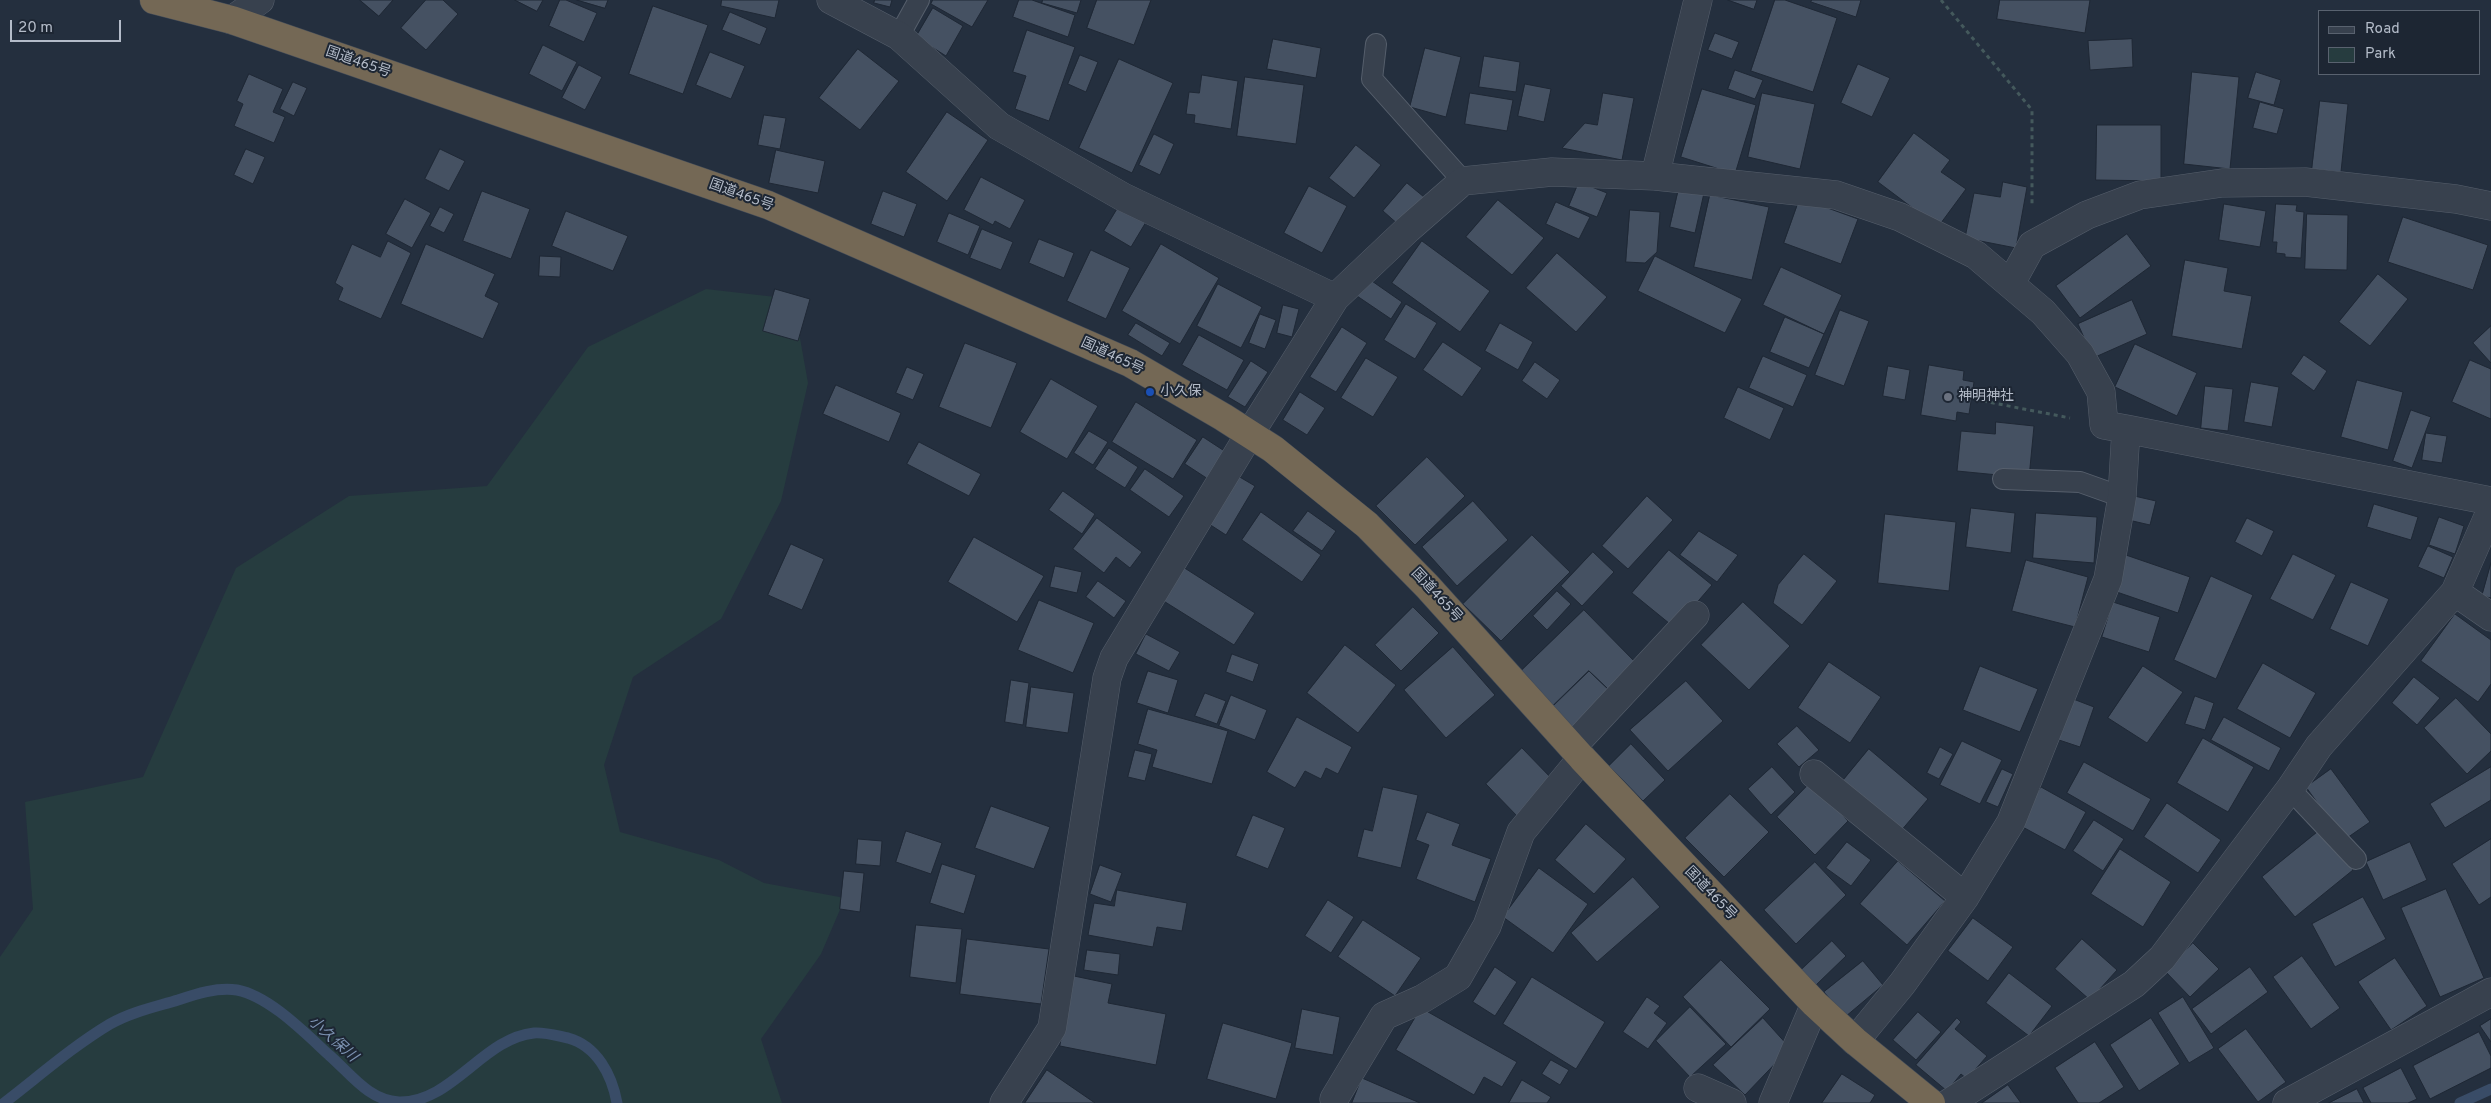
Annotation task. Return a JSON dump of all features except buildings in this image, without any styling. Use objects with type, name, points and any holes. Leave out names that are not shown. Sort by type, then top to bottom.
[{"type":"highway","name":"国道465号","points":[[154,0],[232,20],[768,205],[1130,363],[1223,417],[1273,450],[1367,524],[1427,586],[1577,752],[1815,1004],[1855,1041],[1931,1103]]},
{"type":"street","points":[[232,20],[260,0]]},
{"type":"street","points":[[831,0],[899,36],[999,126],[1123,197],[1335,298]]},
{"type":"street","points":[[1656,176],[1698,0]]},
{"type":"street","points":[[1004,1103],[1052,1028],[1107,678],[1114,658],[1248,435],[1335,298],[1408,228],[1463,181],[1552,172],[1656,176],[1836,195],[1909,221],[1976,255],[2011,283],[2043,312],[2080,354],[2101,392],[2104,425],[2491,500]]},
{"type":"street","points":[[2011,283],[2032,245],[2087,216],[2140,195],[2222,183],[2305,182],[2456,199],[2491,206]]},
{"type":"street","points":[[1855,1041],[1902,984],[1965,897],[2011,822],[2104,588],[2122,496],[2126,429]]},
{"type":"street","points":[[1949,1103],[2134,984],[2162,958],[2290,789],[2318,746],[2455,592],[2491,510]]},
{"type":"street","points":[[2455,592],[2491,617]]},
{"type":"street","points":[[1334,1099],[1384,1016],[1422,999],[1458,976],[1487,926],[1521,832],[1577,752],[1695,615]]},
{"type":"street","points":[[1814,774],[1965,897]]},
{"type":"street","points":[[2287,1103],[2491,992]]},
{"type":"street","points":[[1773,1103],[1815,1004]]},
{"type":"street","points":[[1698,1088],[1732,1103]]},
{"type":"lane","points":[[899,36],[919,0]]},
{"type":"lane","points":[[1376,44],[1372,79],[1463,181]]},
{"type":"lane","points":[[2003,479],[2080,482],[2122,496]]},
{"type":"lane","points":[[2290,789],[2356,859]]},
{"type":"path","points":[[1941,0],[2032,110],[2032,245]]},
{"type":"path","points":[[1983,401],[2064,417]]},
{"type":"green space","points":[[706,289],[793,299],[808,383],[781,501],[721,619],[633,677],[604,765],[620,832],[719,860],[764,883],[845,898],[821,954],[761,1039],[782,1103],[0,1103],[0,957],[33,909],[25,802],[143,777],[236,568],[349,496],[487,486],[588,347]]},
{"type":"waterway","name":"小久保川","points":[[4,1103],[56,1062],[110,1024],[143,1010],[199,993],[229,989],[249,994],[274,1007],[298,1026],[361,1085],[388,1100],[399,1102],[418,1100],[452,1082],[499,1046],[516,1037],[538,1033],[568,1038],[578,1042],[595,1055],[607,1072],[617,1103]]},
{"type":"waterway","name":"小久保川","points":[[2460,1103],[2491,1089]]},
{"type":"place","name":"小久保","points":[[1150,392]]},
{"type":"place","name":"神明神社","points":[[1948,397]]}]
